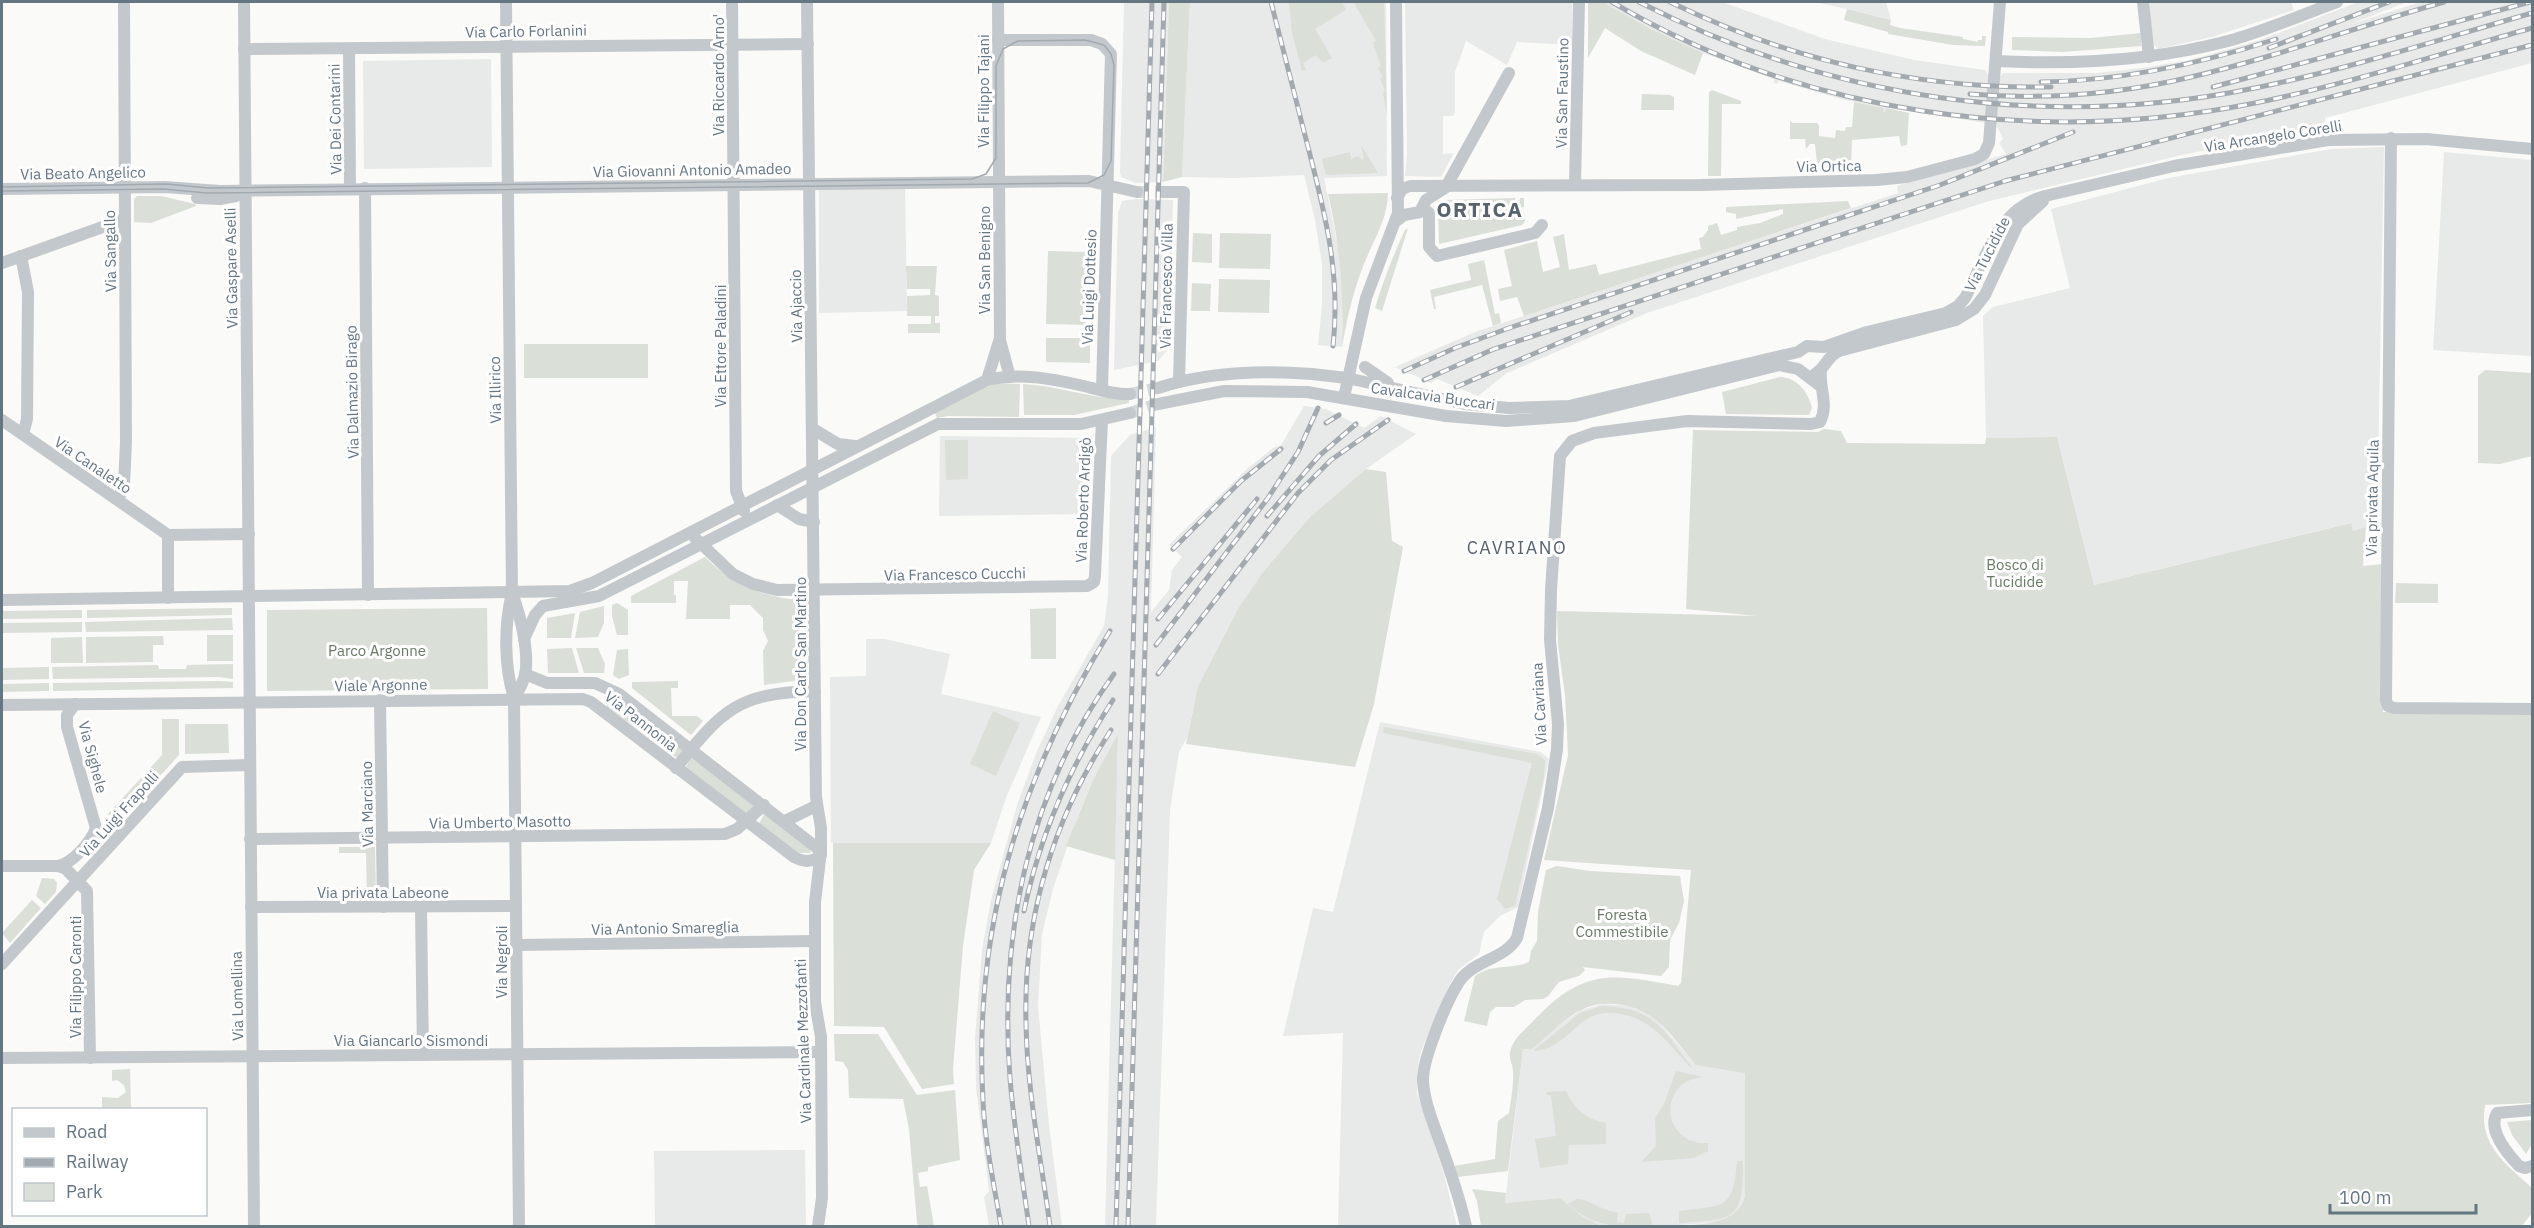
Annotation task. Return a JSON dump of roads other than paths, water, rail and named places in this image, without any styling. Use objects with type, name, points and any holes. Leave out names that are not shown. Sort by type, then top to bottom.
[{"type":"street","name":"Via Sangallo","points":[[118,500],[124,485],[126,442],[124,2]]},
{"type":"street","name":"Via Gaspare Aselli","points":[[244,2],[249,597]]},
{"type":"street","name":"Via Illirico","points":[[506,2],[512,593]]},
{"type":"street","name":"Via Riccardo Arno'","points":[[732,2],[734,185]]},
{"type":"street","name":"Via Ajaccio","points":[[807,2],[813,486]]},
{"type":"street","name":"Via Filippo Tajani","points":[[998,2],[999,181]]},
{"type":"street","points":[[1396,2],[1402,211],[1408,214]]},
{"type":"street","name":"Via San Faustino","points":[[1575,185],[1579,2]]},
{"type":"street","name":"Via Ortica","points":[[1575,185],[1873,180],[1907,177],[1975,159],[1984,154],[1989,143],[2000,2]]},
{"type":"street","points":[[2143,2],[2149,57]]},
{"type":"street","points":[[1996,61],[2074,63],[2149,57],[2230,40],[2337,2]]},
{"type":"street","name":"Via Luigi Dottesio","points":[[998,40],[1088,40],[1099,42],[1108,50],[1111,59],[1102,390]]},
{"type":"street","name":"Via Carlo Forlanini","points":[[244,49],[808,44]]},
{"type":"street","name":"Via Dei Contarini","points":[[349,49],[350,189]]},
{"type":"street","points":[[1395,222],[1408,214],[1417,213],[1424,204],[1446,187],[1509,72]]},
{"type":"street","name":"Via Arcangelo Corelli","points":[[2056,194],[2167,168],[2320,141],[2459,141],[2532,149]]},
{"type":"street","name":"Via privata Aquila","points":[[2391,142],[2386,700],[2388,706],[2394,708],[2532,709]]},
{"type":"street","name":"Via San Benigno","points":[[999,181],[1000,338],[1010,376]]},
{"type":"street","name":"Via Giovanni Antonio Amadeo","points":[[246,190],[1089,181],[1137,192]]},
{"type":"street","name":"Via Ettore Paladini","points":[[734,185],[736,491],[749,519]]},
{"type":"street","points":[[1402,192],[1446,187],[1575,185]]},
{"type":"street","name":"Via Beato Angelico","points":[[2,189],[165,187],[208,191],[246,190]]},
{"type":"street","name":"Via Dalmazio Birago","points":[[365,188],[369,595]]},
{"type":"street","name":"Via Francesco Villa","points":[[1164,192],[1184,192],[1179,382]]},
{"type":"street","points":[[1402,192],[1423,192],[1424,204],[1429,216],[1430,247],[1437,256],[1535,233],[1542,225]]},
{"type":"street","points":[[1344,397],[1371,278],[1395,222],[1402,192]]},
{"type":"street","name":"Via Tucidide","points":[[1692,381],[1772,366],[1803,371],[1823,366],[1833,354],[1848,348],[1956,320],[1981,302],[2006,249],[2025,216],[2056,194]]},
{"type":"street","name":"Via Tucidide","points":[[1692,381],[1798,352],[1805,346],[1817,347],[1953,310],[1965,298],[2002,224],[2016,210],[2037,198],[2056,194]]},
{"type":"street","points":[[2,263],[125,219]]},
{"type":"street","points":[[1998,267],[1988,260],[1987,251],[1995,246],[2006,249]]},
{"type":"street","points":[[21,256],[28,292],[27,419],[23,434]]},
{"type":"street","name":"Via San Benigno","points":[[987,380],[1000,338]]},
{"type":"street","points":[[1817,347],[1823,353],[1823,366]]},
{"type":"street","name":"Cavalcavia Buccari","points":[[1354,348],[1368,369],[1399,390]]},
{"type":"street","points":[[1798,352],[1796,360],[1803,371],[1819,385]]},
{"type":"street","name":"Via Cavriana","points":[[1466,1227],[1427,1104],[1423,1071],[1452,994],[1461,978],[1470,970],[1508,950],[1517,938],[1548,808],[1558,724],[1550,640],[1551,590],[1561,455],[1568,444],[1578,438],[1609,431],[1686,422],[1811,424],[1820,422],[1825,408],[1819,385],[1823,366]]},
{"type":"street","name":"Cavalcavia Buccari","points":[[1158,388],[1179,382],[1252,373],[1312,374],[1347,378],[1465,404],[1509,408],[1569,406],[1692,381]]},
{"type":"street","points":[[2,600],[512,593],[578,589],[987,380],[1010,376],[1045,378],[1130,394]]},
{"type":"street","name":"Cavalcavia Buccari","points":[[1158,404],[1224,391],[1307,392],[1446,416],[1506,421],[1574,416],[1692,381]]},
{"type":"street","points":[[524,639],[535,615],[543,606],[599,596],[938,424],[1081,424],[1130,412]]},
{"type":"street","name":"Via Canaletto","points":[[2,420],[168,535]]},
{"type":"street","name":"Via Roberto Ardigò","points":[[1094,582],[1102,420]]},
{"type":"street","points":[[813,429],[838,444],[855,446]]},
{"type":"street","name":"Via Don Carlo San Martino","points":[[813,486],[816,806],[821,828],[821,853]]},
{"type":"street","points":[[777,505],[799,519],[814,522]]},
{"type":"street","name":"Via Francesco Cucchi","points":[[687,533],[701,543],[726,569],[747,582],[774,590],[1087,586],[1094,582]]},
{"type":"street","points":[[168,598],[168,535],[249,534]]},
{"type":"street","points":[[512,593],[519,611],[524,639],[525,674],[514,698]]},
{"type":"street","points":[[512,593],[507,611],[507,673],[514,698]]},
{"type":"street","points":[[249,597],[249,702]]},
{"type":"street","name":"Via Pannonia","points":[[514,698],[575,698],[591,702],[802,861],[816,860],[821,853],[785,821],[620,693],[587,682],[547,683],[525,674]]},
{"type":"street","points":[[591,702],[604,686]]},
{"type":"street","points":[[691,749],[717,720],[746,701],[774,693],[815,691]]},
{"type":"street","name":"Viale Argonne","points":[[2,705],[514,698]]},
{"type":"street","name":"Via Negroli","points":[[514,698],[519,1227]]},
{"type":"street","name":"Via Marciano","points":[[380,700],[383,907]]},
{"type":"street","name":"Via Lomellina","points":[[249,702],[254,1227]]},
{"type":"street","name":"Via Sighele","points":[[75,704],[67,715],[67,727],[95,822]]},
{"type":"street","name":"Via Pannonia","points":[[676,768],[691,749]]},
{"type":"street","name":"Via Luigi Frapolli","points":[[2,964],[182,767],[250,765]]},
{"type":"street","name":"Via Umberto Masotto","points":[[250,839],[725,834],[737,829],[764,805]]},
{"type":"street","points":[[785,821],[816,806]]},
{"type":"street","points":[[95,822],[101,829],[111,833],[125,829]]},
{"type":"street","name":"Via Luigi Frapolli","points":[[58,866],[69,862],[91,837],[95,831],[95,822]]},
{"type":"street","name":"Via Cardinale Mezzofanti","points":[[818,1227],[822,1198],[821,1052],[820,1026],[815,1002],[815,898],[821,853]]},
{"type":"street","points":[[2,866],[58,866],[79,880]]},
{"type":"street","name":"Via Luigi Frapolli","points":[[79,880],[89,896]]},
{"type":"street","name":"Via Filippo Caronti","points":[[89,896],[90,1058]]},
{"type":"street","points":[[421,906],[423,1055]]},
{"type":"street","name":"Via privata Labeone","points":[[251,908],[516,906]]},
{"type":"street","name":"Via Antonio Smareglia","points":[[516,945],[815,941]]},
{"type":"street","name":"Via Giancarlo Sismondi","points":[[2,1058],[821,1052]]},
{"type":"street","points":[[2532,1110],[2502,1111],[2497,1113],[2493,1125],[2519,1166],[2524,1168],[2532,1166]]},
{"type":"tunnel","points":[[1137,192],[1163,192]]},
{"type":"tunnel","points":[[1130,394],[1158,388]]},
{"type":"tunnel","points":[[1130,413],[1158,404]]},
{"type":"tram line","points":[[2,187],[167,184],[208,188],[972,179],[986,174],[996,158],[996,66],[1003,49],[1018,41],[1085,40],[1104,45],[1111,54],[1114,65],[1111,161],[1104,175],[1088,183],[206,193],[164,189],[2,191]]},
{"type":"railway","points":[[1116,1226],[1152,2]]},
{"type":"railway","points":[[1128,1226],[1164,2]]},
{"type":"railway","points":[[1271,2],[1320,194],[1330,244],[1335,294],[1333,346]]},
{"type":"railway","points":[[1612,2],[1685,40],[1761,71],[1840,95],[1922,111],[2004,120],[2087,122],[2169,116],[2250,104],[2357,78],[2532,28]]},
{"type":"railway","points":[[1639,2],[1711,35],[1786,62],[1862,83],[1940,98],[2018,105],[2097,106],[2176,101],[2255,88],[2360,63],[2532,13]]},
{"type":"railway","points":[[1670,2],[1716,23],[1762,40],[1855,67],[1903,77],[1951,83],[2051,87]]},
{"type":"railway","points":[[2269,48],[2389,2]]},
{"type":"railway","points":[[1970,94],[2053,96],[2137,88],[2164,83],[2255,60],[2444,2]]},
{"type":"railway","points":[[2213,87],[2530,2]]},
{"type":"railway","points":[[2041,82],[2131,75],[2160,70],[2276,39]]},
{"type":"railway","points":[[1424,380],[1494,349],[2005,181],[2532,45]]},
{"type":"railway","points":[[1404,371],[1455,348],[1509,328],[1940,185],[2073,132]]},
{"type":"railway","points":[[1456,387],[1631,312]]},
{"type":"railway","points":[[1156,645],[1268,498],[1298,452],[1318,408]]},
{"type":"railway","points":[[1326,423],[1339,415]]},
{"type":"railway","points":[[1158,674],[1298,493],[1331,460],[1388,420]]},
{"type":"railway","points":[[1267,516],[1319,456],[1356,424]]},
{"type":"railway","points":[[1173,549],[1241,481],[1281,449]]},
{"type":"railway","points":[[1158,619],[1257,499]]},
{"type":"railway","points":[[1001,1226],[983,1101],[982,1037],[986,974],[995,914],[1009,856],[1028,798],[1051,742],[1078,686],[1110,631]]},
{"type":"railway","points":[[1029,1226],[1010,1078],[1008,1024],[1015,918],[1040,816],[1060,767],[1084,719],[1114,674]]},
{"type":"railway","points":[[1024,911],[1039,855],[1058,801],[1083,750],[1113,700]]},
{"type":"railway","points":[[1050,1226],[1027,1048],[1026,984],[1030,945],[1046,870],[1058,833],[1073,798],[1111,730]]},
{"type":"district","name":"ORTICA","points":[[1480,209]]},
{"type":"district","name":"CAVRIANO","points":[[1517,547]]},
{"type":"park label","name":"Bosco di Tucidide","points":[[2015,572]]},
{"type":"park label","name":"Parco Argonne","points":[[377,650]]},
{"type":"park label","name":"Foresta Commestibile","points":[[1622,922]]}]
